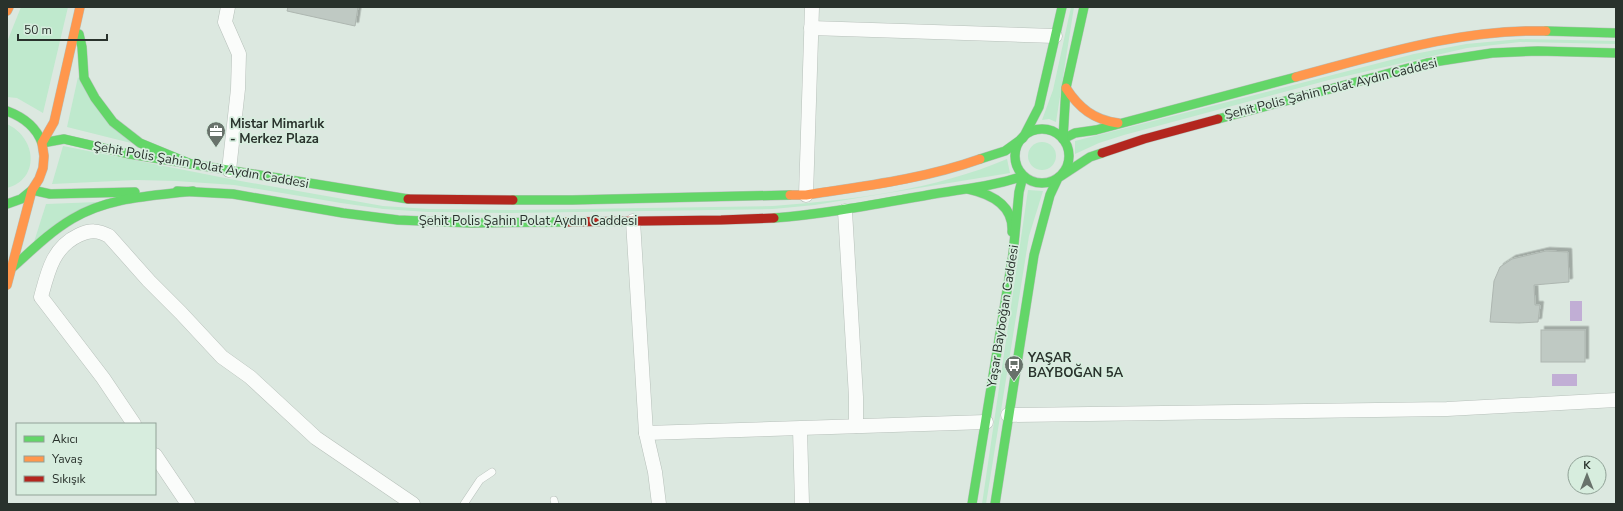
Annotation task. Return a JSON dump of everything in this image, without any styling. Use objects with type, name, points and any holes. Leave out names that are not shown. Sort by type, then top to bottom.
[{"type":"main road","points":[[42,143],[54,122],[80,7]]},
{"type":"main road","points":[[1062,7],[1039,107],[1015,153],[1015,161],[1023,176],[1031,181],[1040,183],[1050,182],[1058,178],[1068,163],[1069,154],[1063,139],[1066,88],[1084,7]]},
{"type":"main road","points":[[76,23],[82,47],[84,78],[95,98],[113,122],[140,143],[191,164]]},
{"type":"main road","name":"Şehit Polis Şahin Polat Aydın Caddesi","points":[[1063,139],[1075,133],[1096,130],[1423,43],[1482,34],[1538,31],[1616,33]]},
{"type":"main road","name":"Şehit Polis Şahin Polat Aydın Caddesi","points":[[1058,178],[1090,156],[1144,139],[1427,63],[1492,53],[1538,51],[1616,53]]},
{"type":"main road","points":[[1066,88],[1079,106],[1095,118],[1105,122],[1123,123]]},
{"type":"main road","points":[[7,111],[22,117],[34,127],[42,143],[44,155],[43,170],[37,184],[26,195],[13,203],[7,204]]},
{"type":"main road","points":[[1023,138],[1033,131],[1046,130],[1054,132],[1063,139]]},
{"type":"main road","name":"Şehit Polis Şahin Polat Aydın Caddesi","points":[[42,143],[64,139],[130,154],[405,199],[556,200],[696,198],[806,194],[877,184],[949,170],[1005,151],[1023,138]]},
{"type":"main road","name":"Şehit Polis Şahin Polat Aydın Caddesi","points":[[32,190],[50,194],[193,191],[262,198],[346,214],[398,220],[449,222],[633,221],[751,219],[845,211],[964,188],[1009,181],[1023,176]]},
{"type":"main road","name":"Yaşar Bayboğan Caddesi","points":[[972,504],[1013,254],[1019,192],[1023,176]]},
{"type":"main road","name":"Yaşar Bayboğan Caddesi","points":[[995,504],[1034,255],[1050,195],[1058,178]]},
{"type":"main road","points":[[964,188],[981,192],[1002,203],[1012,220],[1013,254]]},
{"type":"main road","points":[[7,285],[13,267],[32,190]]},
{"type":"main road","points":[[13,267],[60,227],[82,213],[118,201],[193,191]]},
{"type":"street","points":[[228,7],[225,22],[239,54],[238,89],[229,170]]},
{"type":"street","points":[[806,194],[812,7]]},
{"type":"street","points":[[811,28],[1055,36]]},
{"type":"street","points":[[845,211],[856,396],[856,426]]},
{"type":"street","points":[[633,221],[646,433],[655,472],[659,504]]},
{"type":"street","points":[[133,423],[103,378],[41,296],[50,266],[56,254],[64,244],[83,233],[93,231],[102,232],[109,236],[149,281],[222,357],[250,377],[316,438],[413,504]]},
{"type":"street","points":[[1008,415],[1447,408],[1616,400]]},
{"type":"street","points":[[646,433],[986,422]]},
{"type":"street","points":[[800,429],[802,504]]},
{"type":"street","points":[[156,456],[188,504]]},
{"type":"lane","points":[[464,504],[480,480],[492,472]]},
{"type":"green space","points":[[21,7],[68,7],[43,113],[17,98],[7,97],[7,42]]},
{"type":"green space","points":[[1071,7],[1074,7],[1056,122],[1049,119],[1042,120],[1053,90]]},
{"type":"green space","points":[[1520,39],[1616,41],[1616,44],[1520,42],[1467,48],[1329,80],[1124,135],[1099,143],[1075,154],[1075,141],[1414,54],[1466,44]]},
{"type":"green space","points":[[78,77],[131,143],[67,127]]},
{"type":"green space","points":[[7,124],[17,130],[24,139],[29,148],[31,158],[25,176],[18,183],[7,188]]},
{"type":"green space","points":[[1042,142],[1048,143],[1052,146],[1055,150],[1055,162],[1052,166],[1048,169],[1042,170],[1036,169],[1032,166],[1029,162],[1028,156],[1029,150],[1032,146],[1036,143]]},
{"type":"green space","points":[[63,146],[235,180],[383,206],[429,209],[512,210],[773,206],[863,197],[922,186],[951,179],[1007,159],[1010,173],[815,205],[773,209],[511,213],[428,212],[383,209],[234,185],[136,180],[52,184]]},
{"type":"green space","points":[[1028,190],[1043,191],[1029,236],[986,504],[982,504]]},
{"type":"green space","points":[[98,202],[34,242],[46,204]]},
{"type":"shaded area","points":[[1570,301],[1582,301],[1582,321],[1570,321]]},
{"type":"shaded area","points":[[1552,374],[1577,374],[1577,386],[1552,386]]},
{"type":"building","points":[[288,7],[358,7],[355,26],[287,11]]},
{"type":"building","points":[[1546,251],[1568,252],[1569,282],[1534,285],[1535,305],[1540,305],[1538,322],[1490,322],[1494,281],[1500,267],[1512,259]]},
{"type":"building","points":[[1541,330],[1585,330],[1585,362],[1541,362]]},
{"type":"traffic: fast","points":[[980,159],[1005,151],[1023,138],[1039,107],[1062,7]]},
{"type":"traffic: fast","points":[[1063,139],[1066,88],[1084,7]]},
{"type":"traffic: fast","points":[[1546,31],[1616,33]]},
{"type":"traffic: fast","points":[[79,34],[82,47],[84,78],[95,98],[113,122],[140,143],[191,164]]},
{"type":"traffic: fast","points":[[1218,119],[1427,63],[1492,53],[1538,51],[1616,53]]},
{"type":"traffic: fast","points":[[1063,139],[1075,133],[1096,130],[1296,77]]},
{"type":"traffic: fast","points":[[7,111],[24,119],[33,127],[42,143],[64,139],[129,154],[408,199]]},
{"type":"traffic: fast","points":[[1042,129],[1052,131],[1061,137],[1067,146],[1069,156],[1067,166],[1061,175],[1052,181],[1042,183],[1032,181],[1023,175],[1017,166],[1015,156],[1017,146],[1023,137],[1032,131],[1042,129]]},
{"type":"traffic: fast","points":[[995,504],[1034,255],[1050,195],[1058,178],[1090,157],[1102,153]]},
{"type":"traffic: fast","points":[[774,218],[870,205],[1000,183],[1023,176]]},
{"type":"traffic: fast","points":[[972,504],[1013,254],[1019,192],[1023,176]]},
{"type":"traffic: fast","points":[[968,189],[985,194],[999,202],[1009,215],[1012,223],[1012,232]]},
{"type":"traffic: fast","points":[[7,204],[21,199],[32,190],[50,194],[135,192]]},
{"type":"traffic: fast","points":[[177,191],[233,194],[343,213],[398,220],[471,223],[566,222]]},
{"type":"traffic: fast","points":[[13,267],[56,230],[72,219],[100,206],[146,196],[193,191]]},
{"type":"traffic: fast","points":[[513,200],[790,195]]},
{"type":"traffic: slow","points":[[7,11],[9,7]]},
{"type":"traffic: slow","points":[[7,285],[32,190],[39,179],[43,168],[44,156],[42,143],[54,122],[80,7]]},
{"type":"traffic: slow","points":[[1296,77],[1389,52],[1451,39],[1482,34],[1546,31]]},
{"type":"traffic: slow","points":[[1066,88],[1076,101],[1088,112],[1102,119],[1118,123]]},
{"type":"traffic: slow","points":[[790,195],[806,195],[916,177],[980,159]]},
{"type":"traffic: jam","points":[[1102,153],[1144,139],[1218,119]]},
{"type":"traffic: jam","points":[[408,199],[513,200]]},
{"type":"traffic: jam","points":[[566,222],[774,218]]},
{"type":"place","name":"Mistar Mimarlık - Merkez Plaza","points":[[216,148]]},
{"type":"place","name":"YAŞAR BAYBOĞAN 5A","points":[[1014,382]]}]
